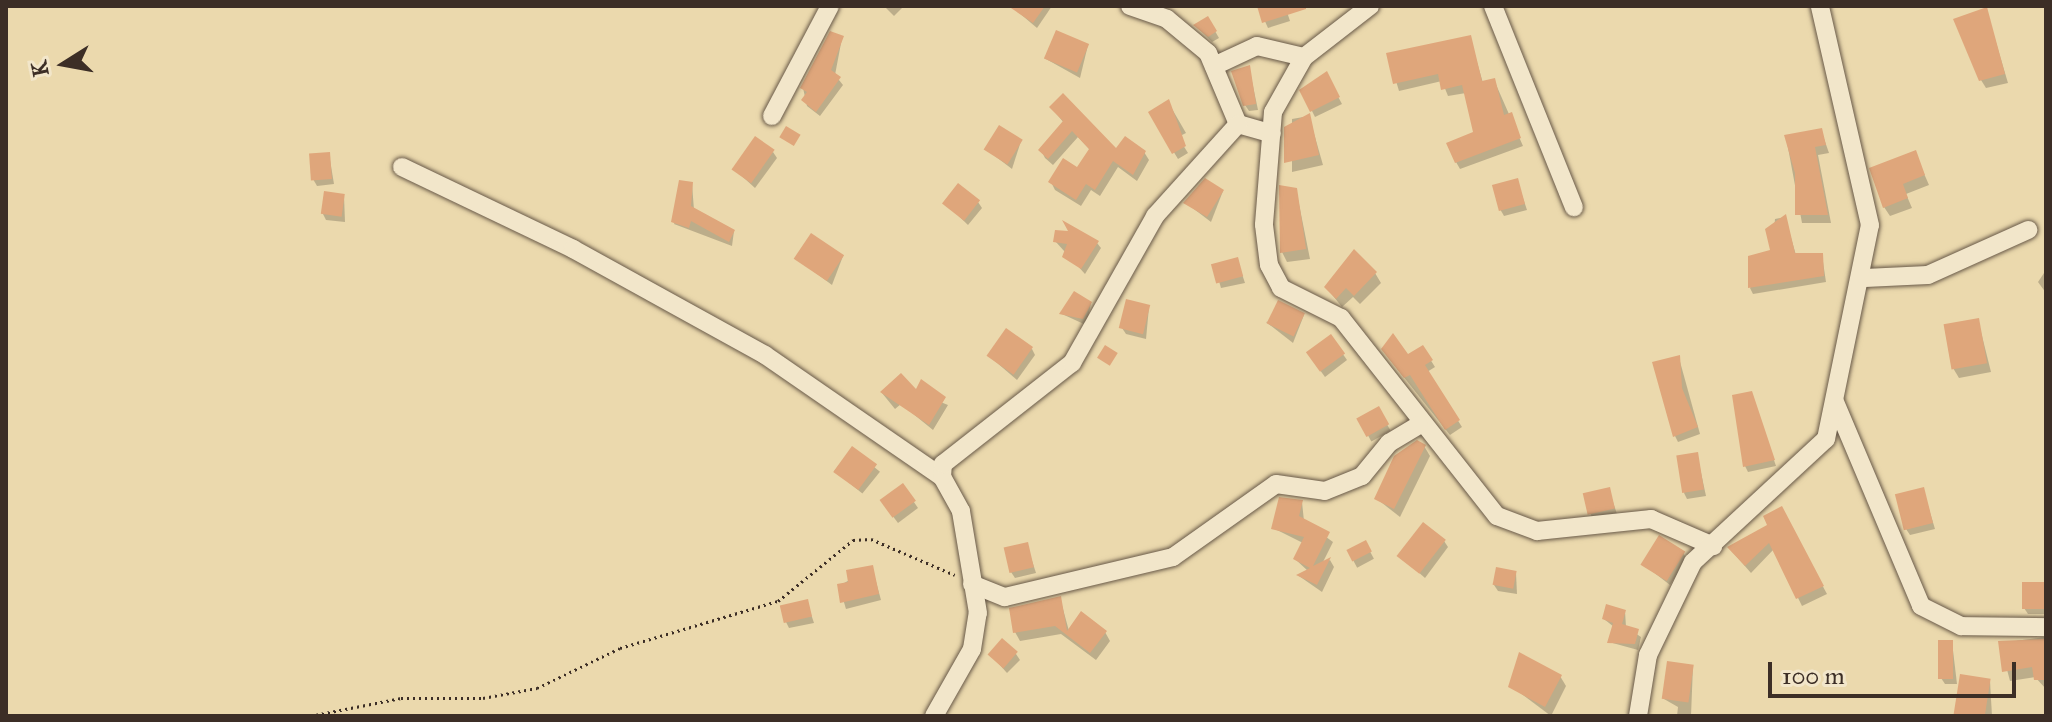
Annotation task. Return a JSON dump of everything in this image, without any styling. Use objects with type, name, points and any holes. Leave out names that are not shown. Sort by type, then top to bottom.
[{"type":"street","points":[[772,116],[830,6]]},
{"type":"street","points":[[1130,6],[1167,19],[1214,66],[1238,124]]},
{"type":"street","points":[[1370,6],[1304,57],[1273,112],[1265,167],[1269,265],[1281,288],[1341,318],[1389,371],[1419,425],[1497,516],[1537,531],[1651,519],[1713,546]]},
{"type":"street","points":[[1493,6],[1574,207]]},
{"type":"street","points":[[1638,716],[1648,655],[1693,562],[1826,439],[1865,278],[1870,225],[1820,6]]},
{"type":"street","points":[[1214,66],[1257,46],[1304,57]]},
{"type":"street","points":[[1238,124],[1272,134]]},
{"type":"street","points":[[942,477],[955,452],[1072,363],[1155,216],[1238,124]]},
{"type":"street","points":[[402,167],[573,249],[765,355],[942,477],[961,511],[978,613],[972,649],[934,716]]},
{"type":"street","points":[[1865,278],[1928,275],[2028,230]]},
{"type":"street","points":[[1835,402],[1921,606],[1961,626],[2046,627]]},
{"type":"street","points":[[972,584],[1005,597],[1173,557],[1276,484],[1325,491],[1362,476],[1389,443],[1419,425]]},
{"type":"path","points":[[310,716],[401,698],[483,698],[537,688],[620,648],[778,601],[853,540],[871,539],[972,584]]},
{"type":"building","points":[[1008,6],[1045,6],[1033,23]]},
{"type":"building","points":[[1257,6],[1306,6],[1306,9],[1262,23]]},
{"type":"building","points":[[1987,7],[2005,74],[1979,81],[1953,19]]},
{"type":"building","points":[[1208,16],[1217,31],[1208,37],[1193,25]]},
{"type":"building","points":[[1056,30],[1089,44],[1077,73],[1044,59]]},
{"type":"building","points":[[830,31],[844,36],[831,70],[841,77],[816,112],[801,100],[807,92],[800,88]]},
{"type":"building","points":[[1471,35],[1482,81],[1495,78],[1504,115],[1512,112],[1521,138],[1455,163],[1446,143],[1473,132],[1462,85],[1441,90],[1438,74],[1393,84],[1386,53]]},
{"type":"building","points":[[1250,65],[1256,104],[1243,106],[1231,71]]},
{"type":"building","points":[[1327,71],[1340,97],[1310,112],[1299,90]]},
{"type":"building","points":[[1063,93],[1116,148],[1125,136],[1146,151],[1133,175],[1113,161],[1095,190],[1086,184],[1076,200],[1048,182],[1063,158],[1077,167],[1089,149],[1072,131],[1048,159],[1038,150],[1063,121],[1049,107]]},
{"type":"building","points":[[1169,99],[1186,146],[1172,154],[1148,112]]},
{"type":"building","points":[[1310,113],[1319,155],[1284,163],[1284,127]]},
{"type":"building","points":[[999,125],[1023,140],[1007,164],[984,150]]},
{"type":"building","points":[[786,126],[801,135],[794,146],[779,137]]},
{"type":"building","points":[[1822,128],[1826,145],[1815,147],[1828,215],[1795,215],[1795,173],[1784,135]]},
{"type":"building","points":[[755,136],[775,150],[751,183],[731,170]]},
{"type":"building","points":[[1916,150],[1925,175],[1903,184],[1908,198],[1883,208],[1869,168]]},
{"type":"building","points":[[330,152],[332,179],[311,180],[309,153]]},
{"type":"building","points":[[1205,178],[1224,190],[1207,217],[1183,203]]},
{"type":"building","points":[[1518,178],[1525,204],[1499,211],[1492,185]]},
{"type":"building","points":[[679,180],[693,182],[691,206],[735,230],[729,242],[691,221],[689,228],[671,222]]},
{"type":"building","points":[[958,183],[980,200],[964,221],[942,203]]},
{"type":"building","points":[[1279,185],[1297,188],[1306,249],[1280,253]]},
{"type":"building","points":[[324,191],[345,194],[342,217],[321,214]]},
{"type":"building","points":[[1786,214],[1795,253],[1823,253],[1824,276],[1748,288],[1748,256],[1770,250],[1765,229]]},
{"type":"building","points":[[1062,220],[1099,241],[1081,269],[1062,257],[1067,244],[1053,242],[1055,230],[1068,231]]},
{"type":"building","points":[[811,233],[844,255],[827,281],[794,259]]},
{"type":"building","points":[[1354,249],[1377,272],[1354,296],[1346,288],[1336,299],[1324,287]]},
{"type":"building","points":[[1238,257],[1243,276],[1216,284],[1211,264]]},
{"type":"building","points":[[1074,291],[1092,302],[1083,319],[1059,314]]},
{"type":"building","points":[[1126,299],[1150,305],[1143,334],[1119,328]]},
{"type":"building","points":[[1278,300],[1305,313],[1294,337],[1267,323]]},
{"type":"building","points":[[1979,318],[1987,363],[1952,370],[1944,324]]},
{"type":"building","points":[[1006,328],[1033,347],[1014,375],[986,356]]},
{"type":"building","points":[[1393,333],[1408,354],[1423,345],[1433,360],[1425,365],[1460,420],[1445,430],[1410,375],[1404,378],[1381,349]]},
{"type":"building","points":[[1331,334],[1345,353],[1320,372],[1306,352]]},
{"type":"building","points":[[1105,345],[1118,353],[1110,366],[1097,358]]},
{"type":"building","points":[[1680,355],[1682,388],[1698,427],[1673,437],[1652,362]]},
{"type":"building","points":[[901,373],[916,389],[921,379],[946,397],[929,425],[880,392]]},
{"type":"building","points":[[1752,391],[1775,460],[1743,467],[1732,395]]},
{"type":"building","points":[[1379,406],[1389,424],[1366,437],[1356,419]]},
{"type":"building","points":[[1417,440],[1426,445],[1394,509],[1374,499],[1394,456]]},
{"type":"building","points":[[852,446],[877,464],[858,490],[833,472]]},
{"type":"building","points":[[1698,452],[1704,490],[1682,493],[1676,455]]},
{"type":"building","points":[[903,483],[916,501],[892,518],[880,500]]},
{"type":"building","points":[[1610,487],[1615,508],[1588,515],[1583,493]]},
{"type":"building","points":[[1924,487],[1933,523],[1904,530],[1895,494]]},
{"type":"building","points":[[1279,497],[1303,500],[1299,516],[1330,532],[1313,566],[1331,557],[1317,585],[1296,575],[1310,568],[1293,559],[1304,537],[1271,529]]},
{"type":"building","points":[[1782,506],[1824,586],[1796,599],[1769,543],[1745,566],[1727,547],[1767,525],[1763,516]]},
{"type":"building","points":[[1423,522],[1446,540],[1419,574],[1397,556]]},
{"type":"building","points":[[1659,535],[1685,551],[1667,581],[1640,565]]},
{"type":"building","points":[[1366,540],[1372,552],[1352,562],[1346,550]]},
{"type":"building","points":[[1028,542],[1034,567],[1009,573],[1004,548]]},
{"type":"building","points":[[873,565],[879,594],[840,603],[837,584],[848,582],[846,570]]},
{"type":"building","points":[[1496,567],[1517,571],[1513,589],[1493,585]]},
{"type":"building","points":[[2022,582],[2046,582],[2046,609],[2022,609]]},
{"type":"building","points":[[1061,596],[1067,631],[1081,611],[1107,631],[1090,653],[1055,626],[1013,633],[1009,608]]},
{"type":"building","points":[[808,599],[812,617],[784,623],[780,606]]},
{"type":"building","points":[[1606,604],[1626,610],[1622,624],[1639,629],[1635,644],[1607,643],[1613,623],[1602,619]]},
{"type":"building","points":[[1002,638],[1018,652],[1003,668],[988,655]]},
{"type":"building","points":[[2046,639],[2046,680],[2034,680],[2032,667],[2002,672],[1998,641]]},
{"type":"building","points":[[1938,640],[1953,640],[1953,679],[1938,679]]},
{"type":"building","points":[[1519,652],[1562,675],[1545,707],[1508,687]]},
{"type":"building","points":[[1667,661],[1694,665],[1688,702],[1662,699]]},
{"type":"building","points":[[1960,674],[1991,679],[1985,716],[1953,715]]}]
